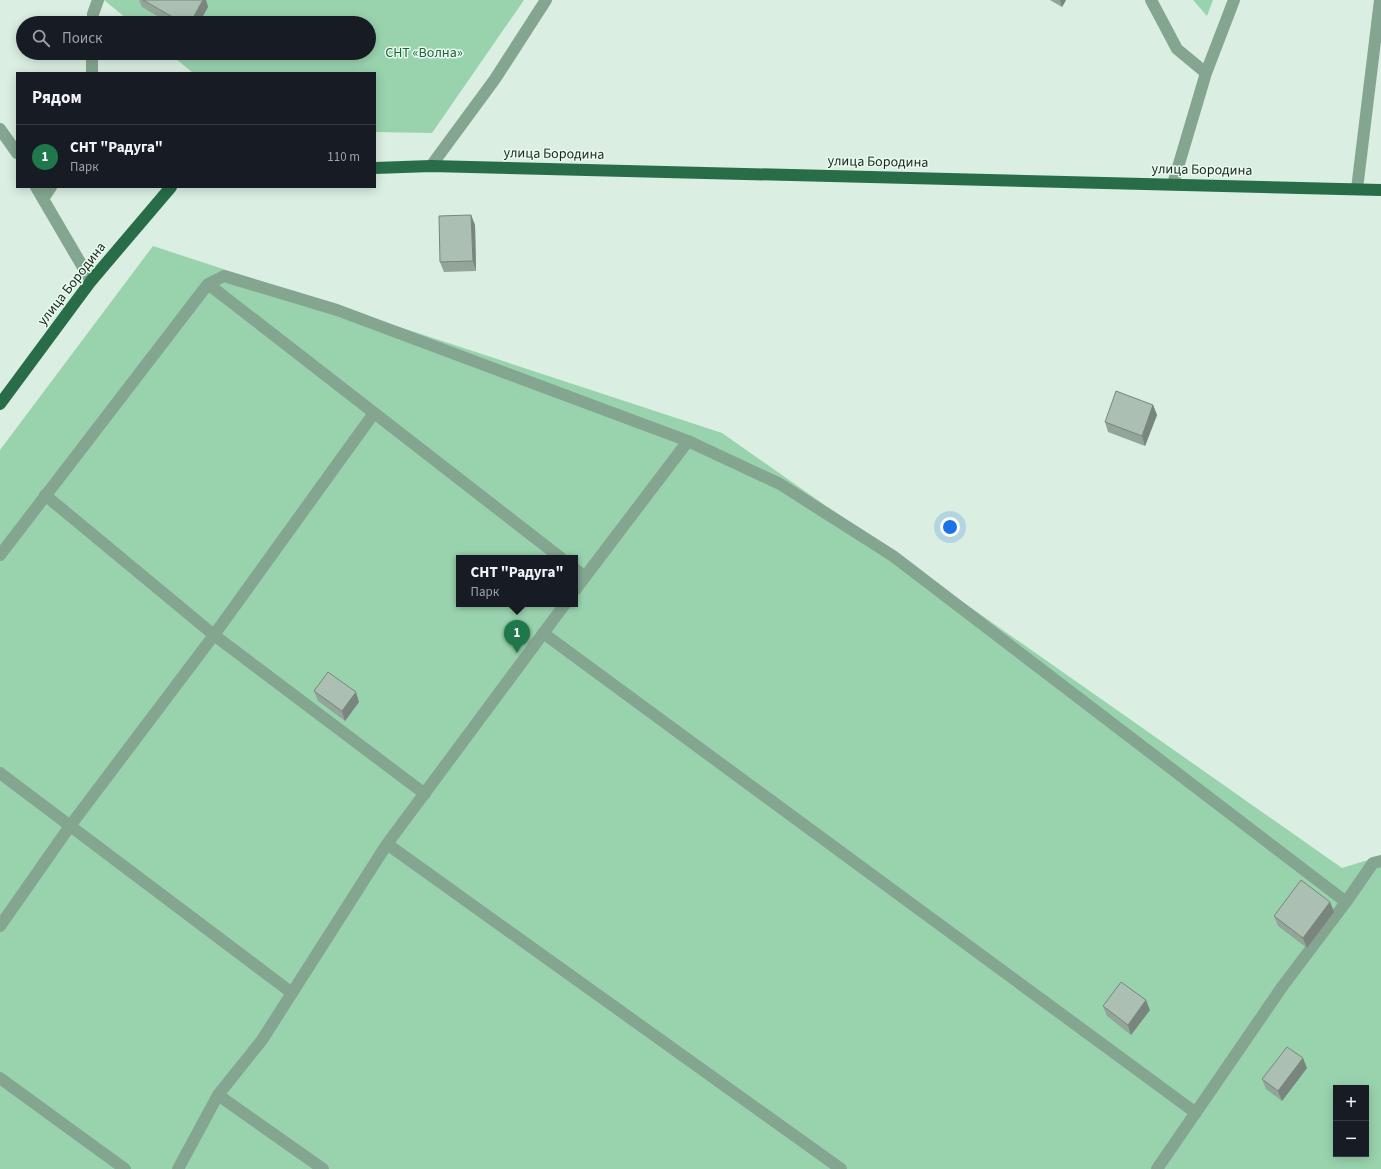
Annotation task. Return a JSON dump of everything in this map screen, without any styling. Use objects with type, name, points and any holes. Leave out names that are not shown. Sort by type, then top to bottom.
[{"type":"main road","name":"улица Бородина","points":[[376,168],[431,166],[1381,190]]},
{"type":"main road","name":"улица Бородина","points":[[0,404],[91,281],[170,188]]},
{"type":"street","points":[[93,16],[98,0]]},
{"type":"street","points":[[431,166],[494,79],[546,0]]},
{"type":"street","points":[[1152,0],[1177,49],[1206,74]]},
{"type":"street","points":[[1173,184],[1206,74],[1234,0]]},
{"type":"street","points":[[1357,189],[1380,0]]},
{"type":"street","points":[[92,60],[92,72]]},
{"type":"street","points":[[0,129],[16,152]]},
{"type":"street","points":[[37,188],[91,281]]},
{"type":"street","points":[[43,200],[50,188]]},
{"type":"street","points":[[0,555],[208,284],[224,276],[337,310],[688,441],[780,484],[893,556],[1346,902]]},
{"type":"street","points":[[208,284],[557,555]]},
{"type":"street","points":[[0,926],[70,826],[214,635],[374,413]]},
{"type":"street","points":[[578,586],[688,441]]},
{"type":"street","points":[[45,495],[214,635],[424,794]]},
{"type":"street","points":[[578,571],[585,577]]},
{"type":"street","points":[[178,1169],[218,1095],[262,1040],[387,844],[563,607]]},
{"type":"street","points":[[543,633],[1196,1113]]},
{"type":"street","points":[[0,773],[292,993]]},
{"type":"street","points":[[387,844],[841,1169]]},
{"type":"street","points":[[1157,1169],[1282,987],[1373,864],[1381,861]]},
{"type":"street","points":[[0,1078],[125,1169]]},
{"type":"street","points":[[218,1095],[324,1169]]},
{"type":"green space","name":"СНТ «Волна»","points":[[104,0],[524,0],[432,133],[376,132],[376,72],[192,72],[177,60],[376,60],[376,16],[123,16]]},
{"type":"green space","points":[[1193,0],[1213,0],[1207,16]]},
{"type":"green space","points":[[153,246],[722,433],[1342,868],[1381,856],[1381,1169],[0,1169],[0,450]]},
{"type":"building","points":[[143,0],[203,0],[194,16],[171,16]]},
{"type":"building","points":[[471,215],[473,261],[440,262],[439,216]]},
{"type":"building","points":[[1116,391],[1153,405],[1142,436],[1105,422]]},
{"type":"building","points":[[328,672],[356,692],[342,711],[314,691]]},
{"type":"building","points":[[1301,880],[1330,902],[1303,938],[1274,916]]},
{"type":"building","points":[[1121,982],[1146,1000],[1128,1025],[1103,1006]]},
{"type":"building","points":[[1287,1047],[1303,1058],[1278,1091],[1262,1079]]},
{"type":"place","name":"СНТ \"Радуга\"","points":[[517,653]]}]
